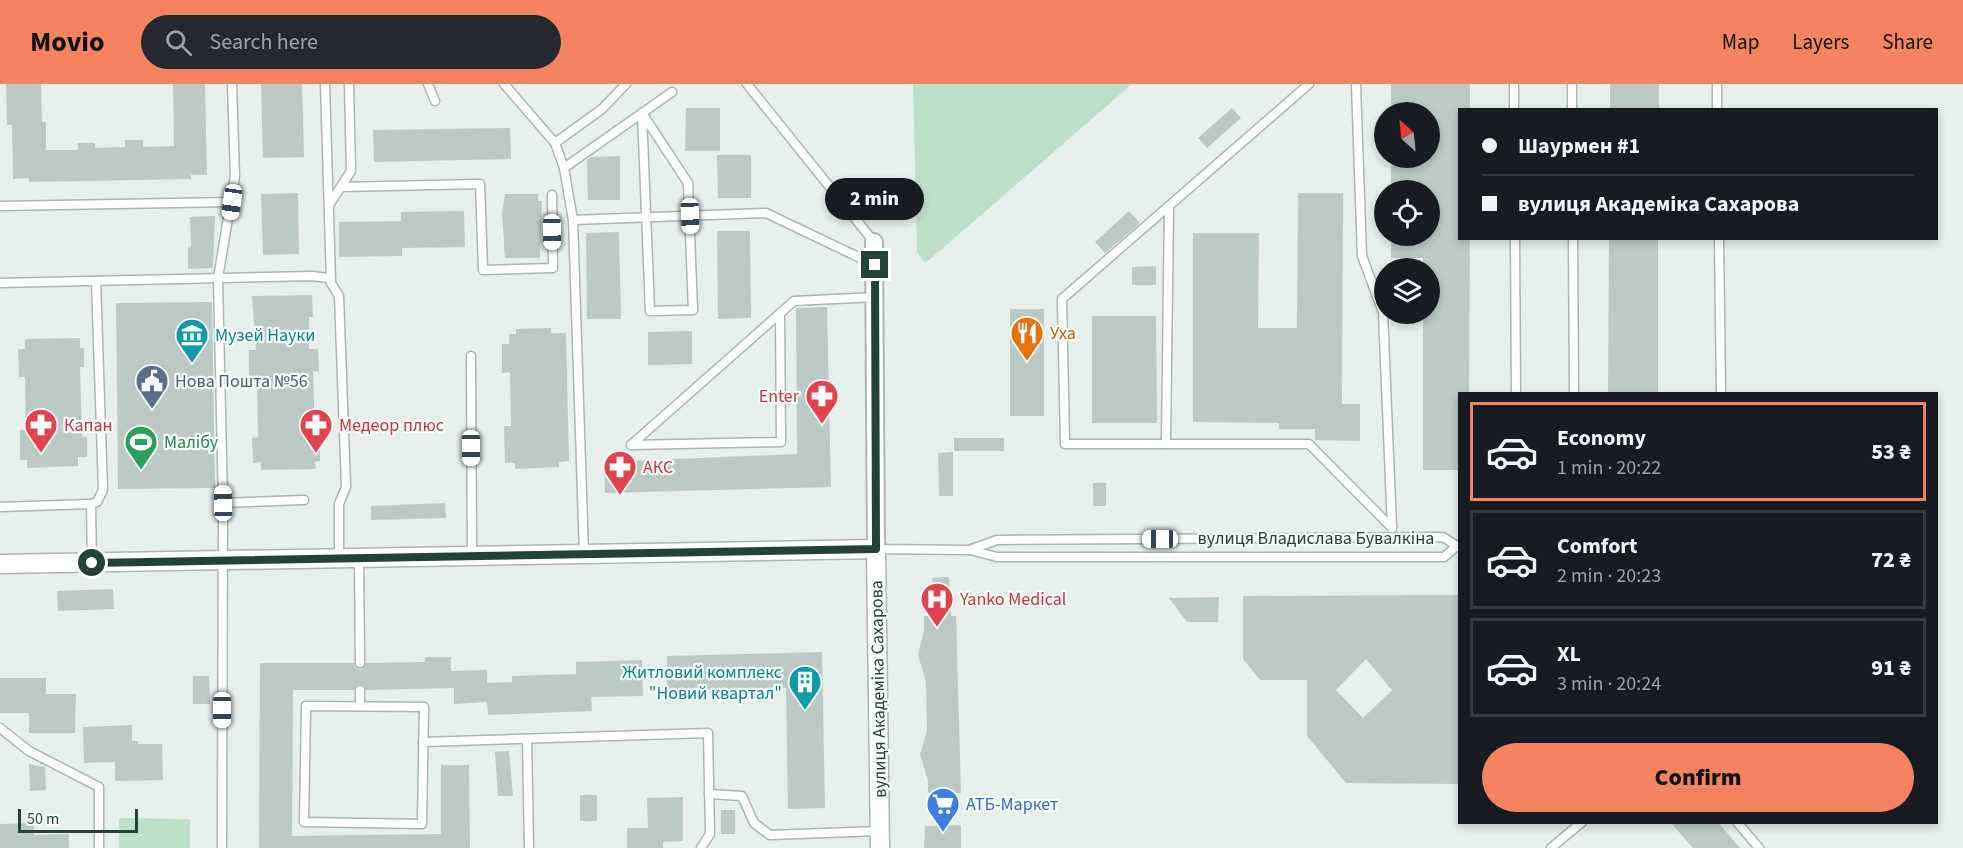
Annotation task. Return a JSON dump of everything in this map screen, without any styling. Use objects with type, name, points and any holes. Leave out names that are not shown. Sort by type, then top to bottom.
[{"type":"street","name":"вулиця Академіка Сахарова","points":[[874,242],[880,839]]},
{"type":"street","name":"вулиця Владислава Бувалкіна","points":[[0,564],[876,549]]},
{"type":"lane","points":[[222,848],[223,503],[218,278],[235,176],[232,84]]},
{"type":"lane","points":[[325,84],[331,281],[339,296],[346,487],[339,504],[339,559]]},
{"type":"lane","points":[[329,206],[351,171],[349,84]]},
{"type":"lane","points":[[429,84],[435,101]]},
{"type":"lane","points":[[504,84],[555,143],[564,168],[573,220],[584,555]]},
{"type":"lane","points":[[555,143],[602,109],[626,84]]},
{"type":"lane","points":[[747,84],[874,242]]},
{"type":"lane","points":[[1309,84],[1062,299],[1065,444],[1309,444],[1392,528]]},
{"type":"lane","points":[[1356,84],[1362,256],[1383,312],[1392,538]]},
{"type":"lane","points":[[1514,84],[1514,108]]},
{"type":"lane","points":[[1572,84],[1572,108]]},
{"type":"lane","points":[[1717,84],[1717,108]]},
{"type":"lane","points":[[564,168],[672,92]]},
{"type":"lane","points":[[642,113],[688,183],[693,310],[650,311],[642,113]]},
{"type":"lane","points":[[341,187],[480,184],[483,270],[553,268],[552,195]]},
{"type":"lane","points":[[0,206],[232,202]]},
{"type":"lane","points":[[1166,443],[1169,206]]},
{"type":"lane","points":[[573,220],[766,213],[875,265]]},
{"type":"lane","points":[[1515,240],[1516,392]]},
{"type":"lane","points":[[1573,240],[1574,392]]},
{"type":"lane","points":[[1719,240],[1721,392]]},
{"type":"lane","points":[[0,283],[312,276],[321,276],[331,281]]},
{"type":"lane","points":[[0,507],[91,504],[97,502],[103,490],[96,280]]},
{"type":"lane","points":[[780,313],[781,442],[631,445],[772,321],[780,313],[794,301],[876,297]]},
{"type":"lane","points":[[471,356],[472,556]]},
{"type":"lane","points":[[223,503],[304,500]]},
{"type":"lane","points":[[91,504],[92,563]]},
{"type":"lane","name":"вулиця Владислава Бувалкіна","points":[[876,549],[969,550],[997,557],[1444,557],[1458,546],[1443,537],[997,540],[969,550]]},
{"type":"lane","points":[[359,558],[360,663]]},
{"type":"lane","points":[[360,690],[360,706]]},
{"type":"lane","points":[[306,706],[423,707],[423,742],[422,824],[304,822],[306,706]]},
{"type":"lane","points":[[0,728],[29,751],[99,787],[99,848]]},
{"type":"lane","points":[[423,742],[708,733],[710,834],[701,848]]},
{"type":"lane","points":[[527,739],[529,848]]},
{"type":"lane","points":[[709,794],[742,796],[754,823],[770,835],[880,839]]},
{"type":"lane","points":[[1551,848],[1580,824]]},
{"type":"lane","points":[[1739,824],[1759,848]]},
{"type":"green space","points":[[913,84],[1132,84],[928,261],[924,262],[917,252]]},
{"type":"green space","points":[[119,818],[190,819],[190,848],[119,848]]},
{"type":"building","points":[[6,84],[41,84],[42,122],[46,122],[46,150],[78,150],[78,143],[95,143],[95,148],[125,147],[125,140],[143,140],[143,147],[174,146],[173,84],[205,84],[207,175],[191,175],[191,179],[29,182],[29,178],[13,179],[12,125],[7,125]]},
{"type":"building","points":[[261,84],[302,84],[304,157],[263,158]]},
{"type":"building","points":[[1391,84],[1470,84],[1470,108],[1458,108],[1458,240],[1470,240],[1469,392],[1458,392],[1458,470],[1423,470],[1423,324],[1440,324],[1440,258],[1391,258],[1391,246],[1440,246],[1440,180],[1391,180],[1391,168],[1440,168],[1440,102],[1391,102]]},
{"type":"building","points":[[1610,84],[1659,84],[1659,108],[1610,108]]},
{"type":"building","points":[[686,108],[720,108],[720,151],[685,151]]},
{"type":"building","points":[[1232,108],[1241,118],[1207,148],[1198,138]]},
{"type":"building","points":[[510,128],[511,159],[374,162],[373,130]]},
{"type":"building","points":[[717,155],[751,155],[751,198],[718,198]]},
{"type":"building","points":[[620,156],[620,200],[588,200],[587,160],[591,157]]},
{"type":"building","points":[[298,193],[299,254],[263,255],[261,194]]},
{"type":"building","points":[[1298,193],[1343,193],[1342,404],[1360,404],[1360,441],[1315,440],[1315,429],[1279,429],[1279,423],[1193,422],[1193,233],[1259,233],[1258,328],[1297,328]]},
{"type":"building","points":[[505,194],[538,194],[538,201],[542,201],[540,258],[505,258],[502,213]]},
{"type":"building","points":[[464,211],[465,247],[402,248],[402,256],[339,257],[339,222],[401,221],[401,212]]},
{"type":"building","points":[[1129,211],[1140,223],[1105,253],[1095,242]]},
{"type":"building","points":[[215,216],[213,268],[188,269],[188,248],[191,247],[190,217]]},
{"type":"building","points":[[717,231],[750,231],[751,318],[718,319]]},
{"type":"building","points":[[619,232],[621,319],[587,319],[586,233]]},
{"type":"building","points":[[1609,240],[1658,240],[1658,392],[1608,392]]},
{"type":"building","points":[[1156,266],[1156,285],[1132,285],[1132,267]]},
{"type":"building","points":[[312,295],[313,317],[309,317],[309,349],[318,349],[319,372],[313,371],[315,437],[320,437],[320,461],[315,462],[316,469],[261,470],[261,462],[253,463],[252,438],[258,437],[257,381],[249,381],[249,350],[256,350],[252,296]]},
{"type":"building","points":[[212,302],[215,488],[118,489],[116,303]]},
{"type":"building","points":[[827,307],[831,487],[605,493],[604,462],[797,454],[796,308]]},
{"type":"building","name":"Уха","points":[[1010,309],[1044,309],[1044,416],[1010,416]]},
{"type":"building","points":[[1092,316],[1156,316],[1157,423],[1092,423]]},
{"type":"building","points":[[551,328],[551,333],[566,333],[569,461],[559,462],[559,467],[515,469],[515,463],[505,463],[504,426],[511,426],[510,372],[502,373],[502,344],[509,344],[509,334],[516,334],[516,329]]},
{"type":"building","points":[[692,331],[692,364],[648,365],[648,332]]},
{"type":"building","points":[[80,338],[80,348],[84,348],[84,367],[80,367],[82,437],[87,437],[87,457],[78,457],[78,466],[27,468],[27,460],[20,460],[20,430],[26,430],[25,377],[19,377],[18,349],[25,349],[25,339]]},
{"type":"building","points":[[954,438],[1004,438],[1004,451],[954,451]]},
{"type":"building","points":[[953,452],[953,496],[939,496],[938,453]]},
{"type":"building","points":[[1093,483],[1106,483],[1106,506],[1093,506]]},
{"type":"building","points":[[445,503],[446,518],[371,520],[371,506]]},
{"type":"building","points":[[949,577],[951,616],[956,616],[961,793],[928,793],[928,781],[920,754],[927,731],[926,682],[918,655],[924,631],[924,616],[934,616],[932,578]]},
{"type":"building","points":[[113,589],[114,609],[58,611],[57,591]]},
{"type":"building","points":[[1458,595],[1458,784],[1346,783],[1307,736],[1307,680],[1260,680],[1243,659],[1243,596]],"holes":[[[1366,659],[1392,690],[1363,718],[1336,690]]]},
{"type":"building","points":[[1219,597],[1218,622],[1187,622],[1169,598]]},
{"type":"building","name":"Житловий комплекс \"Новий квартал\"","points":[[822,652],[825,808],[788,809],[786,688],[667,691],[667,656]]},
{"type":"building","points":[[425,657],[451,657],[451,671],[487,670],[487,683],[512,682],[512,676],[576,674],[576,662],[642,660],[643,696],[591,697],[592,711],[488,715],[487,702],[454,704],[454,688],[366,690],[359,684],[354,690],[293,690],[292,836],[441,834],[441,765],[469,765],[470,848],[259,848],[260,663],[354,663],[356,668],[361,669],[366,663],[425,662]]},
{"type":"building","points":[[193,676],[209,676],[210,704],[193,704]]},
{"type":"building","points":[[0,678],[46,678],[46,694],[76,694],[75,733],[29,733],[29,713],[0,713]]},
{"type":"building","points":[[132,725],[132,741],[138,741],[138,744],[162,744],[163,780],[115,781],[115,762],[84,763],[83,727]]},
{"type":"building","points":[[509,751],[513,796],[498,796],[495,752]]},
{"type":"building","points":[[29,764],[45,767],[46,790],[30,791]]},
{"type":"building","points":[[580,795],[597,795],[597,821],[580,821]]},
{"type":"building","points":[[683,797],[683,841],[663,842],[663,848],[627,848],[627,828],[648,828],[647,798]]},
{"type":"building","points":[[721,810],[735,810],[735,834],[721,834]]},
{"type":"building","points":[[34,823],[34,835],[69,834],[69,848],[0,848],[0,824]]},
{"type":"building","points":[[1672,824],[1720,824],[1740,848],[1693,848]]},
{"type":"building","name":"АТБ-Маркет","points":[[961,825],[961,848],[924,848],[925,826]]},
{"type":"place","name":"Уха","points":[[1027,362]]},
{"type":"place","name":"Музей Науки","points":[[192,364]]},
{"type":"place","name":"Нова Пошта №56","points":[[152,410]]},
{"type":"place","name":"Enter","points":[[822,425]]},
{"type":"place","name":"Капан","points":[[41,454]]},
{"type":"place","name":"Медеор плюс","points":[[316,454]]},
{"type":"place","name":"Малiбу","points":[[141,471]]},
{"type":"place","name":"АКС","points":[[620,496]]},
{"type":"place","name":"Yanko Medical","points":[[937,628]]},
{"type":"place","name":"Житловий комплекс \"Новий квартал\"","points":[[805,711]]},
{"type":"place","name":"АТБ-Маркет","points":[[943,833]]},
{"type":"route","points":[[92,563],[876,549],[875,265]]}]
